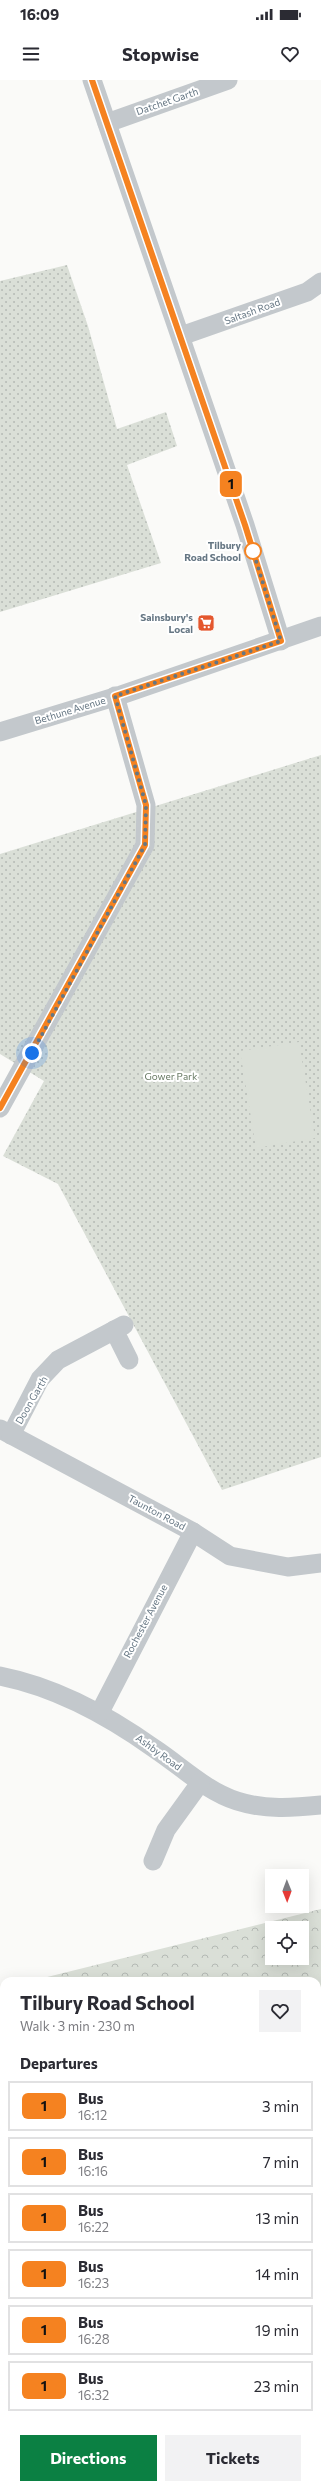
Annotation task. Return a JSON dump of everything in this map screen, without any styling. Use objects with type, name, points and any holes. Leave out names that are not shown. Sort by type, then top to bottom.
[{"type":"street","points":[[92,80],[245,525],[281,641]]},
{"type":"street","name":"Datchet Garth","points":[[107,123],[228,80]]},
{"type":"street","name":"Saltash Road","points":[[181,336],[307,292],[321,282]]},
{"type":"street","name":"Bethune Avenue","points":[[0,732],[115,696],[281,641],[321,626]]},
{"type":"street","points":[[0,1108],[145,845],[146,805],[115,696]]},
{"type":"street","name":"Doon Garth","points":[[5,1432],[40,1379],[58,1360],[119,1327],[129,1360]]},
{"type":"street","name":"Taunton Road","points":[[5,1432],[193,1532],[230,1556],[288,1567],[321,1562]]},
{"type":"street","name":"Rochester Avenue","points":[[100,1712],[193,1532]]},
{"type":"street","name":"Ashby Road","points":[[0,1676],[17,1680],[100,1712],[156,1749],[200,1783],[237,1801],[285,1809],[321,1805]]},
{"type":"street","points":[[153,1861],[166,1830],[200,1783]]},
{"type":"green space","points":[[67,265],[88,326],[117,429],[166,412],[177,446],[127,465],[161,563],[0,612],[0,281]]},
{"type":"green space","name":"Gower Park","points":[[321,755],[321,1457],[222,1490],[58,1184],[3,1156],[44,1081],[0,1054],[0,854]]},
{"type":"green space","points":[[299,1042],[315,1138],[256,1148],[240,1051]]},
{"type":"green space","points":[[321,1909],[321,1977],[47,1977],[265,1923],[265,1965],[309,1965],[309,1921],[273,1921]]},
{"type":"bus line","name":"1","points":[[0,1108],[62,999],[145,845],[146,805],[115,696],[281,641],[245,525],[92,80]]},
{"type":"place","name":"Tilbury Road School","points":[[253,551]]},
{"type":"place","name":"Sainsbury's Local","points":[[206,623]]},
{"type":"route","points":[[32,1053],[145,845],[146,805],[115,696],[281,641],[253,551]]}]
